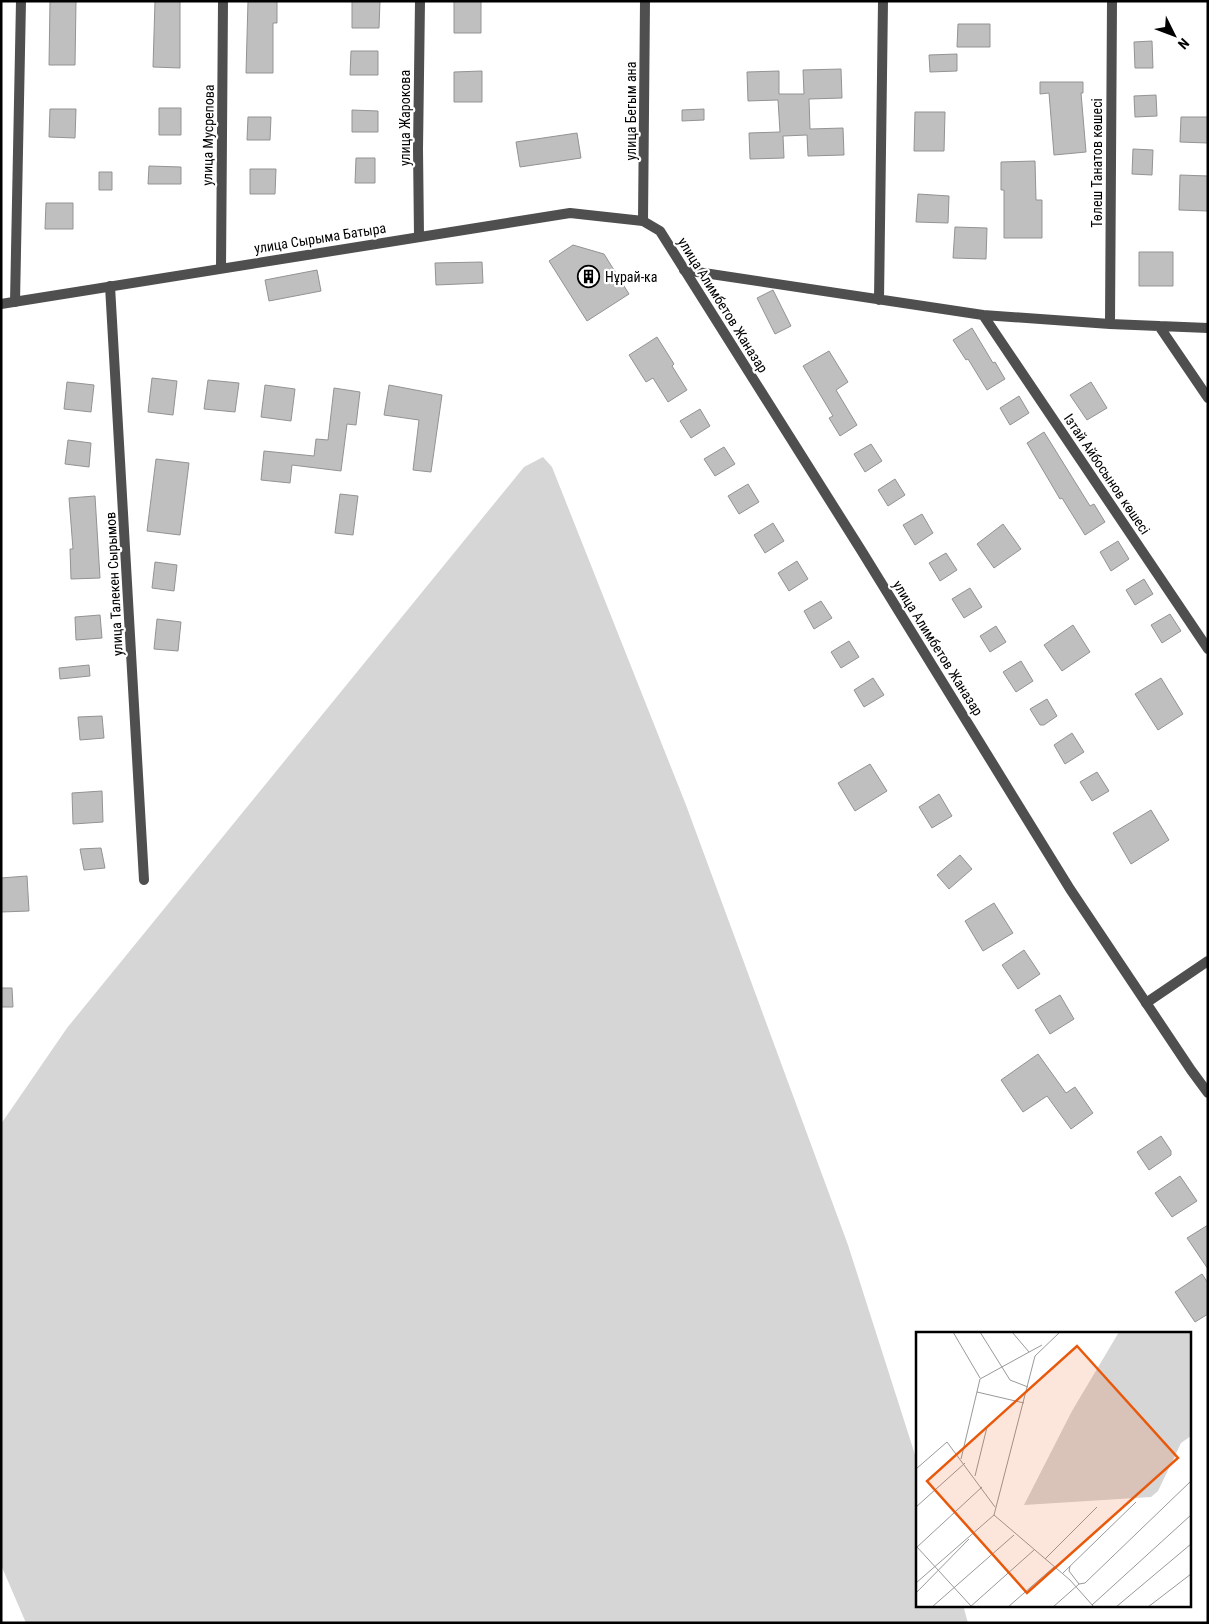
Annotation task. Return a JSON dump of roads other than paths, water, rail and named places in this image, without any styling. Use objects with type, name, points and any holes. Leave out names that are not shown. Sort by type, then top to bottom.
[{"type":"street","points":[[15,302],[21,1]]},
{"type":"street","name":"улица Мусрепова","points":[[221,268],[223,1]]},
{"type":"street","name":"улица Жарокова","points":[[419,236],[420,1]]},
{"type":"street","name":"улица Бегым ана","points":[[644,221],[645,1]]},
{"type":"street","points":[[879,300],[884,1]]},
{"type":"street","name":"Төлеш Танатов көшесі","points":[[1110,324],[1112,1]]},
{"type":"street","name":"улица Сырыма Батыра","points":[[1,304],[570,212],[644,221]]},
{"type":"street","name":"улица Алимбетов Жаназар","points":[[644,221],[660,231],[861,550],[1070,889],[1208,1093]]},
{"type":"street","points":[[684,270],[983,315],[1110,324],[1208,328]]},
{"type":"street","name":"улица Талекен Сырымов","points":[[110,286],[144,880]]},
{"type":"street","name":"Ізтай Айбосынов көшесі","points":[[983,315],[1208,649]]},
{"type":"street","points":[[1159,326],[1208,398]]},
{"type":"street","points":[[1146,1003],[1208,961]]},
{"type":"place","name":"Нұрай-ка","points":[[589,277]]}]
